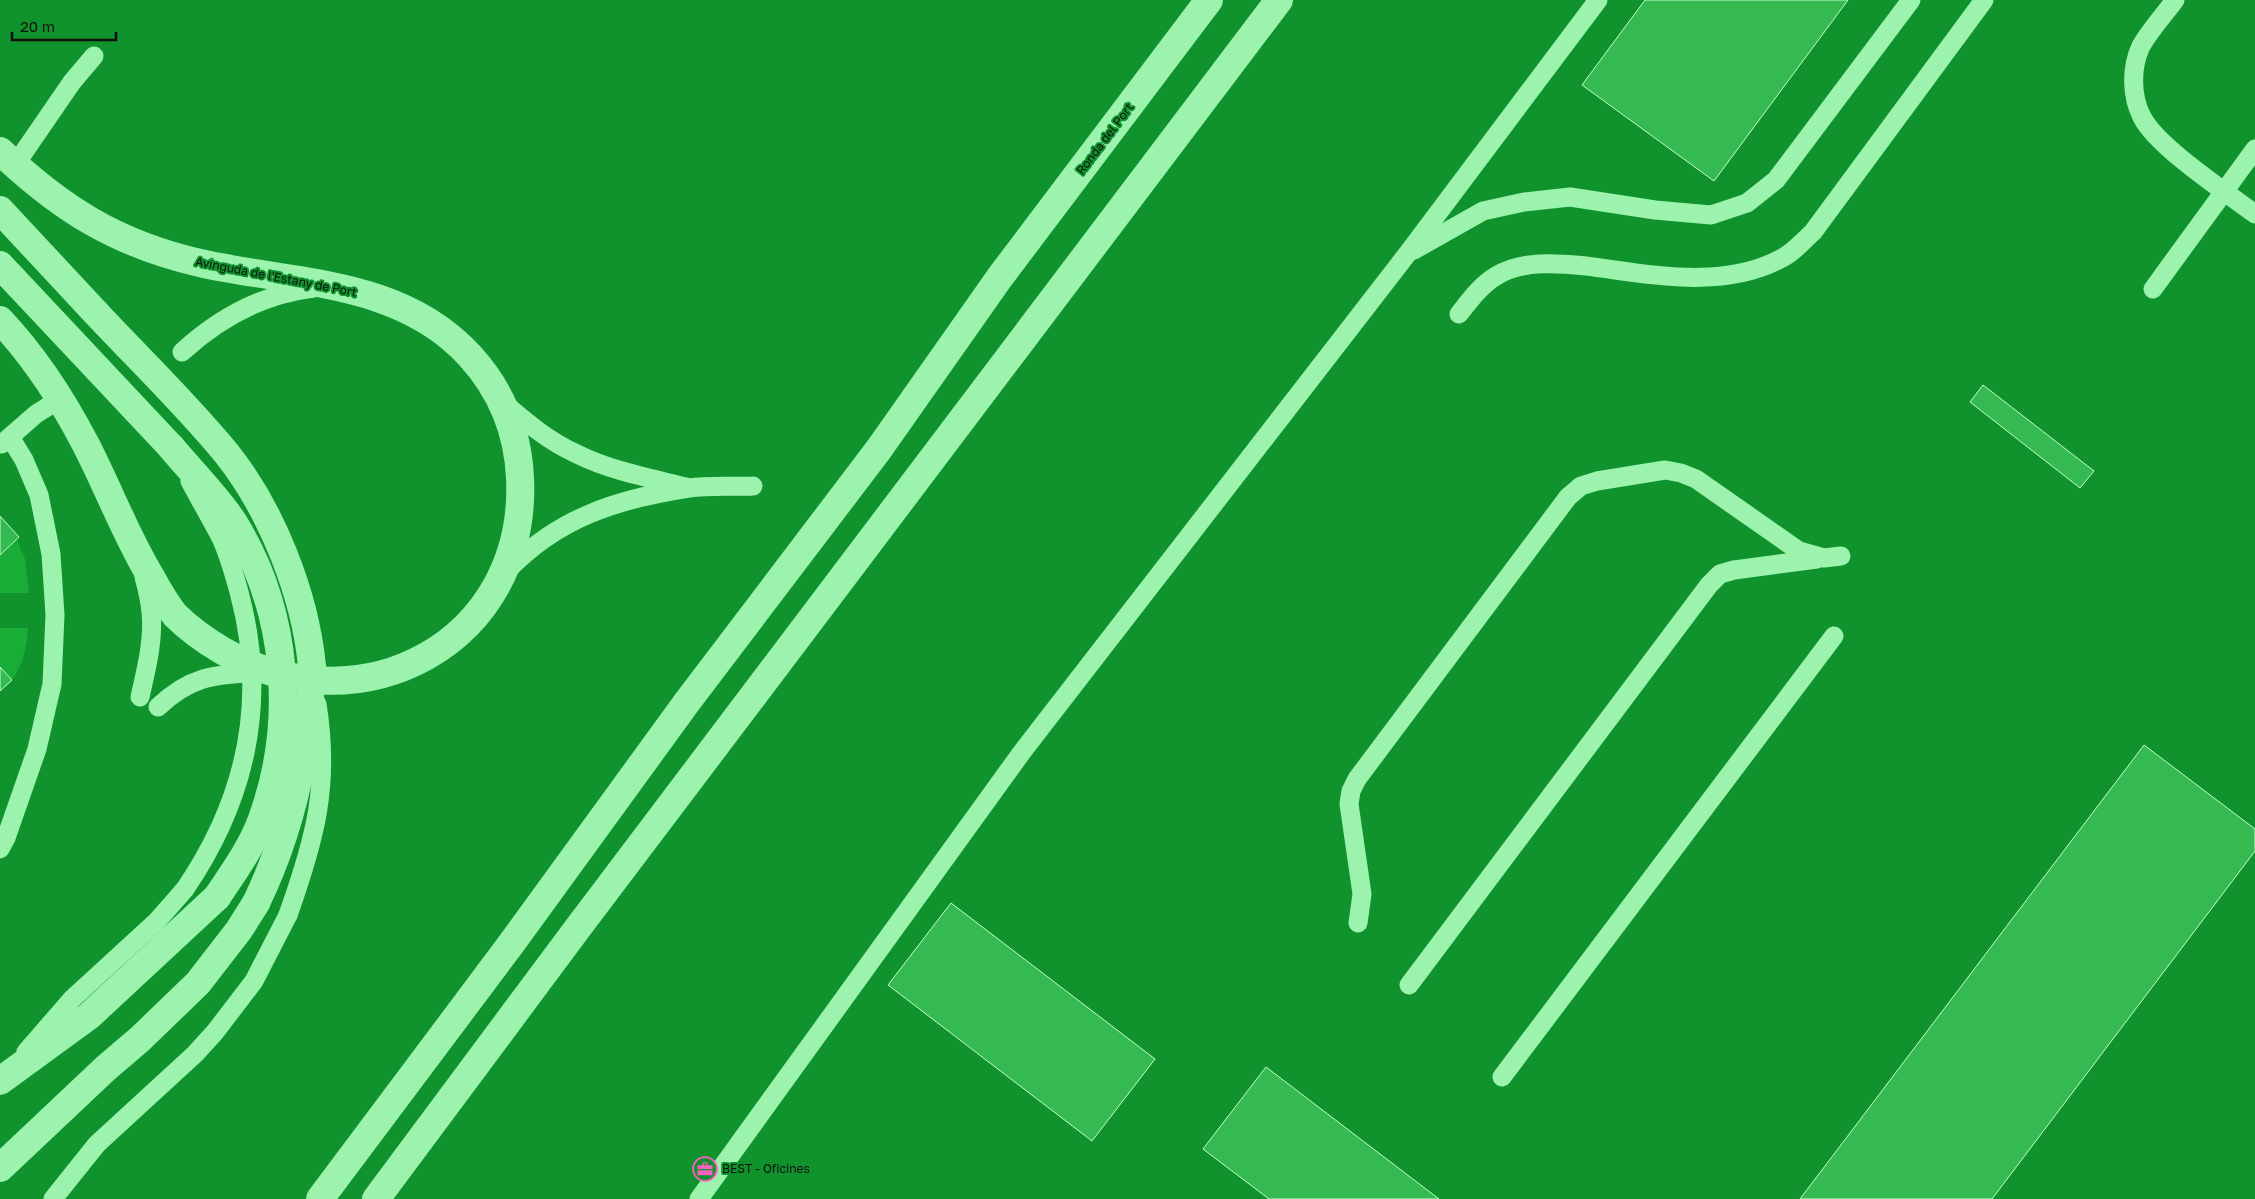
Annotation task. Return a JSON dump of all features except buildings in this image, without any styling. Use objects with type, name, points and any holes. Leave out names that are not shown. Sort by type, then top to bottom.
[{"type":"street","name":"Ronda del Port","points":[[320,1199],[511,944],[687,702],[879,449],[1000,277],[1209,0]]},
{"type":"street","points":[[376,1199],[576,929],[1279,0]]},
{"type":"street","name":"Avinguda de l'Estany de Port","points":[[0,320],[15,335],[60,399],[85,442],[141,561],[173,613],[194,632],[219,649],[265,672],[294,679],[330,683],[364,680],[394,672],[450,640],[471,621],[491,596],[503,575],[514,543],[521,488],[519,460],[513,430],[503,402],[472,357],[450,335],[422,316],[389,302],[345,288],[197,262],[124,239],[68,208],[35,184],[8,158]]},
{"type":"street","points":[[0,210],[203,426],[228,456],[273,529],[306,628],[312,668],[308,721],[290,815],[271,872],[256,903],[239,930],[198,983],[0,1168]]},
{"type":"street","points":[[0,265],[171,447],[233,521],[250,551],[273,617],[282,677],[282,735],[272,790],[247,850],[217,897],[89,1016],[1,1080]]},
{"type":"lane","points":[[699,1199],[1022,752],[1408,252],[1598,0]]},
{"type":"lane","points":[[1408,252],[1483,211],[1524,202],[1570,197],[1710,216],[1747,203],[1776,180],[1911,0]]},
{"type":"lane","points":[[1459,314],[1475,294],[1497,276],[1528,265],[1567,264],[1678,278],[1718,276],[1756,269],[1785,257],[1813,232],[1984,0]]},
{"type":"lane","points":[[2175,0],[2141,46],[2134,70],[2134,92],[2142,117],[2157,137],[2255,214]]},
{"type":"lane","points":[[8,158],[94,56]]},
{"type":"lane","points":[[2153,289],[2255,149]]},
{"type":"lane","points":[[182,352],[201,334],[227,316],[255,304],[283,294],[312,288],[345,288]]},
{"type":"lane","points":[[0,849],[6,838],[37,749],[52,684],[55,616],[51,554],[39,495],[24,460],[5,441],[36,414],[60,399]]},
{"type":"lane","points":[[503,402],[528,424],[577,454],[609,467],[690,488]]},
{"type":"lane","points":[[1,1080],[72,999],[157,921],[185,889],[218,836],[237,786],[249,734],[252,673],[250,639],[228,557],[221,539],[171,447]]},
{"type":"lane","points":[[1358,923],[1362,894],[1349,804],[1351,791],[1357,779],[1568,497],[1581,486],[1597,481],[1665,470],[1681,472],[1696,479],[1799,551],[1833,557],[1734,570],[1720,574],[1709,585],[1409,985]]},
{"type":"lane","points":[[503,575],[523,554],[540,541],[592,511],[626,501],[690,488],[753,486]]},
{"type":"lane","points":[[140,696],[148,665],[151,612],[141,561]]},
{"type":"lane","points":[[1502,1077],[1834,636]]},
{"type":"lane","points":[[53,1199],[97,1144],[195,1054],[215,1032],[254,981],[288,915],[304,870],[322,790],[320,720],[312,668]]},
{"type":"lane","points":[[158,707],[171,694],[189,683],[207,676],[265,672]]},
{"type":"green space","points":[[17,540],[25,559],[29,593],[0,593],[0,555]]},
{"type":"green space","points":[[0,628],[28,628],[24,655],[12,680],[0,667]]},
{"type":"place","name":"BEST - Oficines","points":[[705,1169]]}]
